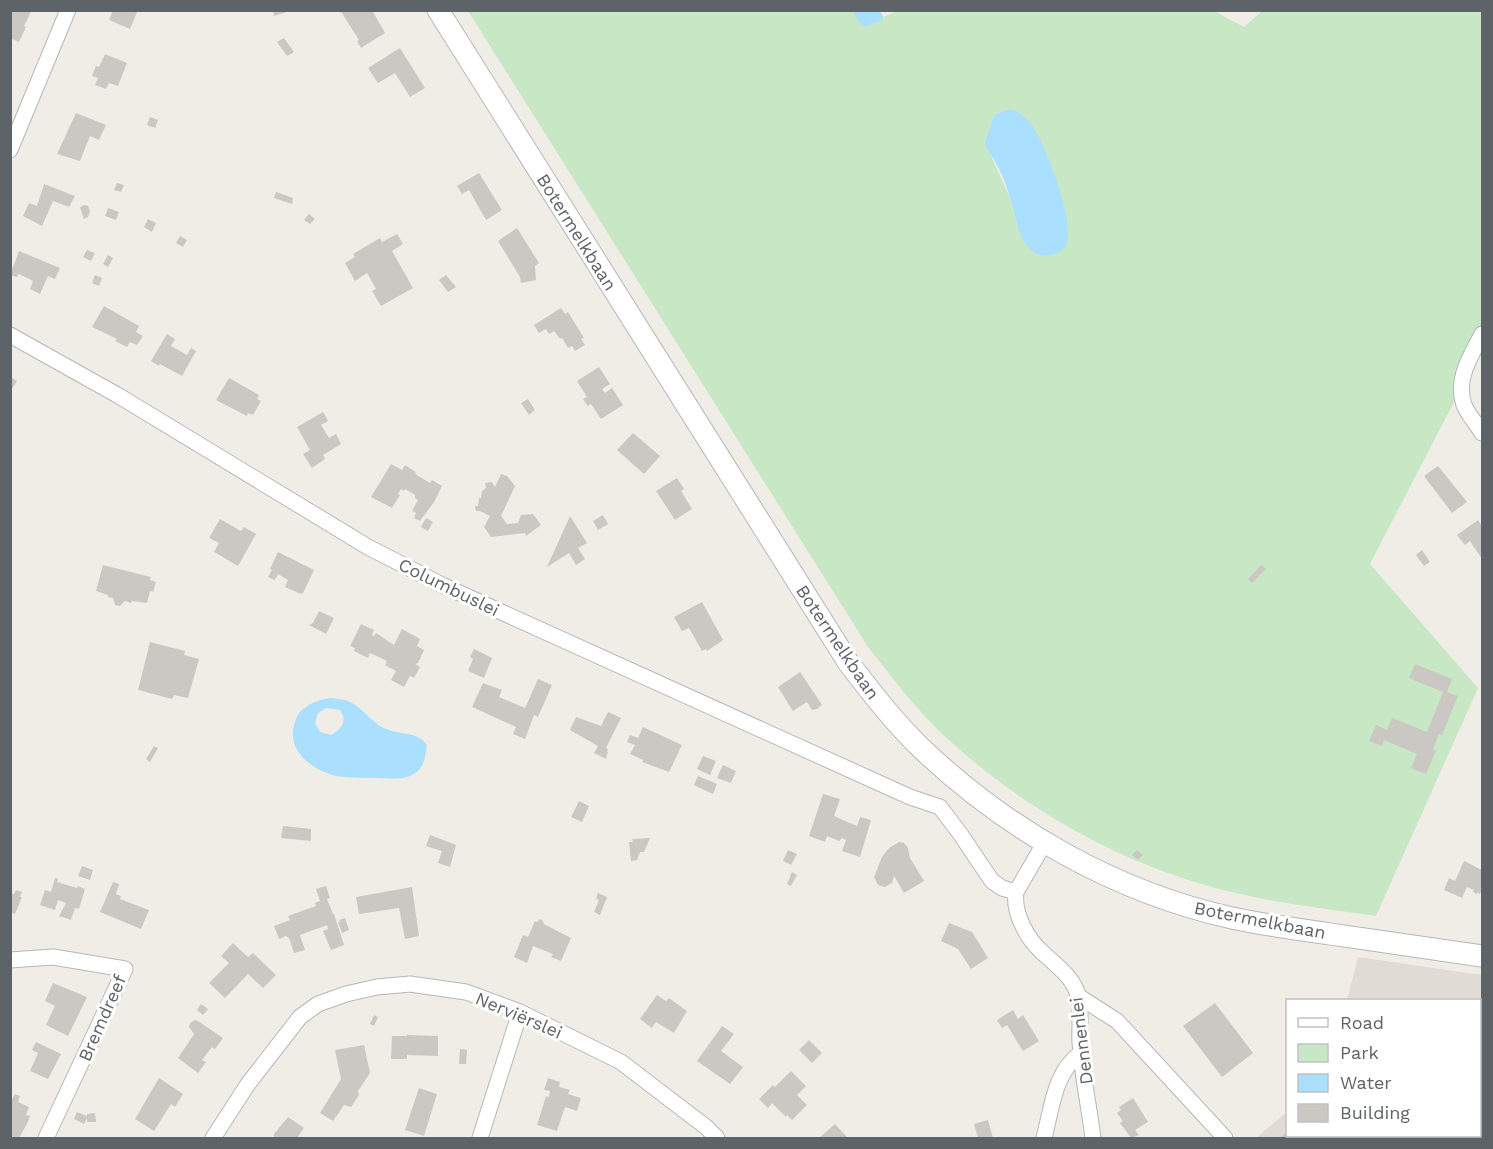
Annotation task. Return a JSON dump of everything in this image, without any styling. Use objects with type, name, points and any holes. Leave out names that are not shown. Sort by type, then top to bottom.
[{"type":"main road","name":"Botermelkbaan","points":[[438,10],[848,662],[883,707],[921,747],[985,802],[1045,842],[1084,864],[1138,889],[1232,918],[1482,956]]},
{"type":"street","points":[[10,150],[68,10]]},
{"type":"street","points":[[1482,334],[1464,370],[1462,386],[1466,408],[1482,433]]},
{"type":"street","name":"Columbuslei","points":[[10,335],[118,396],[368,547],[444,586],[910,797],[940,807],[992,881],[1002,888],[1016,892]]},
{"type":"street","points":[[1016,892],[1045,842]]},
{"type":"street","name":"Dennenlei","points":[[1016,892],[1018,914],[1027,933],[1040,951],[1064,971],[1078,996],[1082,1053],[1093,1138]]},
{"type":"street","name":"Bremdreef","points":[[10,960],[53,957],[125,969],[46,1138]]},
{"type":"street","name":"Nerviërslei","points":[[213,1138],[248,1084],[300,1017],[318,1004],[346,994],[377,987],[410,984],[466,992],[520,1012],[621,1062],[717,1138]]},
{"type":"street","points":[[1078,996],[1116,1021],[1225,1138]]},
{"type":"street","points":[[480,1138],[520,1012]]},
{"type":"street","points":[[1044,1138],[1060,1077],[1070,1062],[1082,1053]]},
{"type":"shaded area","points":[[1358,957],[1482,975],[1482,1138],[1256,1138],[1286,1113],[1286,1137],[1481,1137],[1481,999],[1347,999]]},
{"type":"green space","points":[[880,10],[883,17],[901,10],[1212,10],[1244,27],[1262,11],[1482,11],[1482,348],[1370,564],[1478,688],[1376,916],[1253,897],[1194,882],[1154,868],[1077,832],[1040,810],[1005,786],[939,731],[911,701],[868,647],[468,11]],"holes":[[[1009,109],[1018,229],[1010,198],[985,142],[994,115]]]},
{"type":"water","points":[[854,11],[880,11],[883,17],[882,20],[864,27],[858,21]]},
{"type":"water","points":[[1009,109],[1021,114],[1031,124],[1044,148],[1058,184],[1068,235],[1065,248],[1053,255],[1039,255],[1024,241],[1003,178],[986,148],[985,142],[994,115]]},
{"type":"water","points":[[326,699],[348,701],[384,728],[413,735],[423,740],[427,745],[420,768],[410,776],[400,778],[347,777],[322,771],[306,761],[295,746],[293,727],[299,713],[311,704]],"holes":[[[326,708],[340,710],[343,721],[338,730],[331,735],[320,732],[315,723],[318,713]]]},
{"type":"building","points":[[10,10],[32,10],[19,42],[10,38]]},
{"type":"building","points":[[113,10],[138,10],[130,29],[109,20]]},
{"type":"building","points":[[273,10],[290,10],[290,11],[274,16]]},
{"type":"building","points":[[340,10],[372,10],[385,33],[361,48],[357,41],[359,40]]},
{"type":"building","points":[[284,38],[294,52],[287,56],[277,42]]},
{"type":"building","points":[[400,48],[425,88],[410,97],[395,73],[378,83],[368,68]]},
{"type":"building","points":[[105,54],[127,63],[118,86],[109,83],[106,89],[95,85],[98,78],[92,76]]},
{"type":"building","points":[[76,113],[106,125],[99,140],[90,136],[80,161],[57,154]]},
{"type":"building","points":[[150,117],[158,120],[155,128],[147,125]]},
{"type":"building","points":[[479,173],[502,210],[486,220],[469,190],[462,194],[457,186]]},
{"type":"building","points":[[117,183],[124,185],[121,192],[114,190]]},
{"type":"building","points":[[44,184],[75,196],[69,207],[53,201],[42,226],[23,216],[29,203],[37,206]]},
{"type":"building","points":[[276,192],[293,198],[292,204],[274,198]]},
{"type":"building","points":[[88,206],[90,211],[88,217],[84,219],[80,207]]},
{"type":"building","points":[[108,208],[119,212],[116,220],[105,216]]},
{"type":"building","points":[[309,214],[315,219],[310,224],[304,220]]},
{"type":"building","points":[[148,219],[156,223],[152,232],[144,227]]},
{"type":"building","points":[[517,228],[539,263],[535,266],[536,280],[521,283],[520,277],[498,241]]},
{"type":"building","points":[[397,234],[403,244],[392,251],[413,288],[381,306],[372,291],[376,289],[367,273],[355,281],[345,263],[355,257],[353,254],[380,238],[382,242]]},
{"type":"building","points":[[180,236],[187,240],[183,247],[176,243]]},
{"type":"building","points":[[87,250],[95,253],[91,261],[83,257]]},
{"type":"building","points":[[19,251],[60,268],[55,279],[48,276],[40,294],[30,289],[33,281],[19,274],[17,277],[10,275]]},
{"type":"building","points":[[108,255],[113,258],[108,267],[103,264]]},
{"type":"building","points":[[95,275],[102,278],[99,286],[92,283]]},
{"type":"building","points":[[446,275],[456,287],[448,292],[439,280]]},
{"type":"building","points":[[104,306],[139,326],[136,332],[143,336],[137,345],[130,342],[127,347],[115,341],[117,339],[92,327]]},
{"type":"building","points":[[561,308],[565,314],[568,312],[584,338],[581,339],[585,345],[575,351],[572,346],[568,348],[554,331],[549,334],[546,329],[539,333],[534,325]]},
{"type":"building","points":[[167,334],[175,339],[171,346],[187,355],[191,348],[196,351],[182,376],[151,361]]},
{"type":"building","points":[[599,367],[610,384],[602,389],[605,393],[612,388],[623,405],[601,419],[591,404],[588,406],[583,399],[587,397],[577,381]]},
{"type":"building","points":[[10,377],[17,381],[10,392]]},
{"type":"building","points":[[229,378],[259,395],[257,399],[261,401],[253,415],[248,413],[247,416],[216,400]]},
{"type":"building","points":[[528,399],[535,410],[529,415],[521,403]]},
{"type":"building","points":[[323,412],[328,421],[321,425],[329,438],[336,434],[341,444],[323,455],[325,459],[312,468],[303,454],[310,450],[297,427]]},
{"type":"building","points":[[633,433],[660,456],[644,474],[617,450]]},
{"type":"building","points":[[391,464],[402,470],[405,465],[430,483],[432,480],[442,486],[420,521],[414,518],[416,513],[412,511],[418,500],[415,495],[405,489],[404,491],[401,489],[392,508],[371,497]]},
{"type":"building","points":[[1438,466],[1467,502],[1452,513],[1424,476]]},
{"type":"building","points":[[501,474],[507,476],[515,486],[501,516],[507,524],[518,523],[521,515],[533,514],[541,525],[526,536],[525,533],[491,537],[484,527],[490,516],[476,511],[475,506],[478,506],[482,491],[486,488],[485,483],[492,482],[495,487]]},
{"type":"building","points":[[677,478],[684,489],[681,491],[692,509],[675,520],[656,491]]},
{"type":"building","points":[[603,515],[608,524],[598,530],[593,521]]},
{"type":"building","points":[[570,516],[587,543],[578,548],[585,559],[576,565],[569,553],[547,567]]},
{"type":"building","points":[[426,518],[433,522],[428,531],[421,527]]},
{"type":"building","points":[[220,519],[241,531],[244,527],[256,534],[238,566],[214,552],[219,543],[209,538]]},
{"type":"building","points":[[1478,520],[1482,526],[1482,559],[1470,541],[1465,545],[1457,535]]},
{"type":"building","points":[[1422,550],[1430,562],[1424,566],[1416,555]]},
{"type":"building","points":[[278,552],[314,570],[303,593],[285,587],[288,580],[278,574],[275,580],[268,577]]},
{"type":"building","points":[[103,565],[151,577],[150,580],[156,582],[153,592],[150,591],[147,603],[125,601],[120,606],[115,605],[113,598],[96,591]]},
{"type":"building","points":[[1261,565],[1266,569],[1252,583],[1248,579]]},
{"type":"building","points":[[702,602],[723,640],[707,651],[706,649],[702,651],[689,628],[682,631],[674,617]]},
{"type":"building","points":[[319,611],[334,618],[326,634],[309,625],[313,623]]},
{"type":"building","points":[[361,624],[374,630],[372,635],[376,633],[394,645],[402,629],[420,639],[417,646],[424,650],[418,663],[415,664],[420,667],[414,678],[410,676],[404,687],[391,680],[396,671],[385,665],[387,661],[370,653],[368,658],[354,651],[355,648],[350,646]]},
{"type":"building","points":[[150,642],[185,651],[184,655],[199,659],[188,698],[174,695],[172,699],[138,690]]},
{"type":"building","points":[[474,649],[492,658],[484,678],[468,671]]},
{"type":"building","points":[[1415,664],[1452,679],[1447,692],[1458,696],[1442,735],[1439,734],[1433,750],[1436,751],[1426,774],[1411,768],[1417,754],[1384,740],[1382,746],[1369,741],[1376,725],[1387,730],[1392,718],[1427,732],[1443,692],[1409,678]]},
{"type":"building","points":[[800,672],[822,705],[817,709],[812,710],[807,702],[793,711],[778,687]]},
{"type":"building","points":[[538,679],[552,685],[538,717],[534,715],[525,739],[513,734],[516,727],[472,707],[483,683],[502,690],[499,697],[525,708]]},
{"type":"building","points":[[608,712],[621,718],[606,748],[608,752],[606,759],[594,753],[598,746],[570,730],[576,717],[601,726]]},
{"type":"building","points":[[643,727],[682,745],[669,772],[642,762],[643,760],[630,754],[635,745],[627,742],[630,735],[638,738]]},
{"type":"building","points":[[154,746],[158,748],[150,762],[146,759]]},
{"type":"building","points":[[703,756],[716,761],[710,775],[697,769]]},
{"type":"building","points":[[723,765],[736,771],[731,783],[717,778]]},
{"type":"building","points":[[698,776],[717,784],[713,794],[694,785]]},
{"type":"building","points":[[823,794],[840,799],[834,816],[857,826],[860,817],[871,820],[860,857],[842,851],[846,840],[842,838],[839,841],[827,836],[825,842],[809,836]]},
{"type":"building","points":[[579,801],[589,806],[582,822],[571,817]]},
{"type":"building","points":[[283,826],[311,829],[311,841],[281,838]]},
{"type":"building","points":[[430,835],[456,845],[450,867],[438,863],[442,851],[426,846]]},
{"type":"building","points":[[650,838],[644,852],[640,852],[637,860],[631,861],[629,842],[633,842],[632,839]]},
{"type":"building","points":[[899,842],[904,843],[908,848],[910,858],[924,881],[904,893],[894,876],[892,883],[885,887],[878,885],[874,877],[882,857],[889,848]]},
{"type":"building","points":[[788,850],[797,854],[791,865],[783,861]]},
{"type":"building","points":[[1137,850],[1143,855],[1138,860],[1132,855]]},
{"type":"building","points":[[1464,861],[1482,870],[1482,889],[1480,894],[1477,892],[1477,894],[1467,887],[1462,898],[1444,890],[1449,878],[1455,881]]},
{"type":"building","points":[[82,866],[93,870],[90,880],[78,876]]},
{"type":"building","points":[[792,872],[797,875],[791,886],[787,884]]},
{"type":"building","points":[[55,878],[58,879],[57,882],[85,889],[79,909],[75,908],[71,920],[59,916],[66,903],[58,900],[55,910],[40,905],[45,890],[51,892]]},
{"type":"building","points":[[113,882],[119,884],[116,894],[121,896],[120,899],[149,910],[141,929],[100,912]]},
{"type":"building","points":[[326,886],[330,898],[327,899],[344,945],[331,950],[323,931],[328,929],[327,925],[300,935],[305,950],[294,953],[289,938],[286,936],[279,939],[274,926],[290,920],[288,916],[316,906],[315,903],[320,901],[316,889]]},
{"type":"building","points":[[412,887],[419,936],[405,939],[399,908],[359,914],[356,897]]},
{"type":"building","points":[[16,890],[22,892],[20,897],[22,897],[15,914],[10,912],[10,893],[14,894]]},
{"type":"building","points":[[598,893],[607,897],[600,915],[594,912],[599,900],[596,899]]},
{"type":"building","points":[[345,918],[349,930],[342,933],[338,922]]},
{"type":"building","points":[[540,919],[544,924],[571,938],[561,961],[551,957],[553,954],[533,946],[527,963],[514,957],[523,935],[528,937],[535,921]]},
{"type":"building","points":[[949,923],[972,932],[988,958],[971,969],[958,949],[941,941]]},
{"type":"building","points":[[233,943],[248,957],[253,953],[276,975],[263,988],[248,974],[225,998],[209,983],[229,963],[221,956]]},
{"type":"building","points":[[53,983],[87,997],[68,1036],[46,1025],[55,1006],[45,1001]]},
{"type":"building","points":[[657,995],[666,1001],[669,998],[687,1011],[674,1033],[656,1022],[652,1028],[640,1019]]},
{"type":"building","points":[[1215,1003],[1253,1053],[1222,1077],[1183,1026]]},
{"type":"building","points":[[201,1004],[208,1009],[203,1015],[197,1010]]},
{"type":"building","points":[[1013,1010],[1018,1019],[1023,1015],[1039,1041],[1023,1051],[1007,1025],[1002,1028],[997,1020]]},
{"type":"building","points":[[374,1015],[378,1017],[374,1026],[370,1024]]},
{"type":"building","points":[[195,1020],[223,1038],[215,1049],[212,1047],[202,1060],[206,1062],[198,1073],[178,1058],[194,1034],[189,1027],[190,1023]]},
{"type":"building","points":[[722,1026],[734,1034],[721,1051],[743,1067],[730,1084],[697,1061]]},
{"type":"building","points":[[392,1036],[438,1036],[438,1056],[407,1055],[407,1059],[391,1059]]},
{"type":"building","points":[[809,1040],[822,1053],[812,1063],[799,1050]]},
{"type":"building","points":[[36,1042],[61,1054],[48,1079],[30,1071],[38,1053],[32,1050]]},
{"type":"building","points":[[364,1045],[370,1073],[351,1107],[344,1105],[333,1121],[320,1113],[341,1079],[335,1050]]},
{"type":"building","points":[[460,1049],[467,1050],[466,1064],[459,1064]]},
{"type":"building","points":[[1482,1068],[1481,1108],[1481,1069]]},
{"type":"building","points":[[791,1071],[806,1086],[797,1095],[807,1105],[792,1120],[772,1103],[768,1108],[759,1099]]},
{"type":"building","points":[[159,1078],[183,1094],[175,1107],[171,1104],[154,1131],[135,1119]]},
{"type":"building","points":[[548,1078],[560,1082],[559,1087],[570,1090],[568,1094],[581,1098],[577,1111],[565,1107],[557,1131],[537,1125],[546,1096],[549,1097],[550,1091],[544,1090]]},
{"type":"building","points":[[419,1088],[437,1094],[424,1136],[405,1130]]},
{"type":"building","points":[[15,1094],[20,1096],[18,1102],[29,1107],[26,1115],[30,1116],[19,1138],[10,1138],[10,1103]]},
{"type":"building","points":[[1133,1098],[1148,1122],[1135,1130],[1139,1135],[1131,1138],[1120,1123],[1123,1121],[1117,1113],[1121,1110],[1119,1107]]},
{"type":"building","points":[[77,1112],[87,1116],[87,1114],[95,1113],[96,1122],[87,1122],[87,1118],[84,1124],[74,1119]]},
{"type":"building","points":[[288,1117],[304,1128],[297,1138],[274,1138],[274,1134]]},
{"type":"building","points":[[988,1120],[993,1138],[978,1138],[974,1124]]},
{"type":"building","points":[[835,1124],[848,1138],[819,1138]]},
{"type":"building","points":[[1286,1133],[1286,1137],[1336,1137],[1334,1138],[1280,1138]]}]
